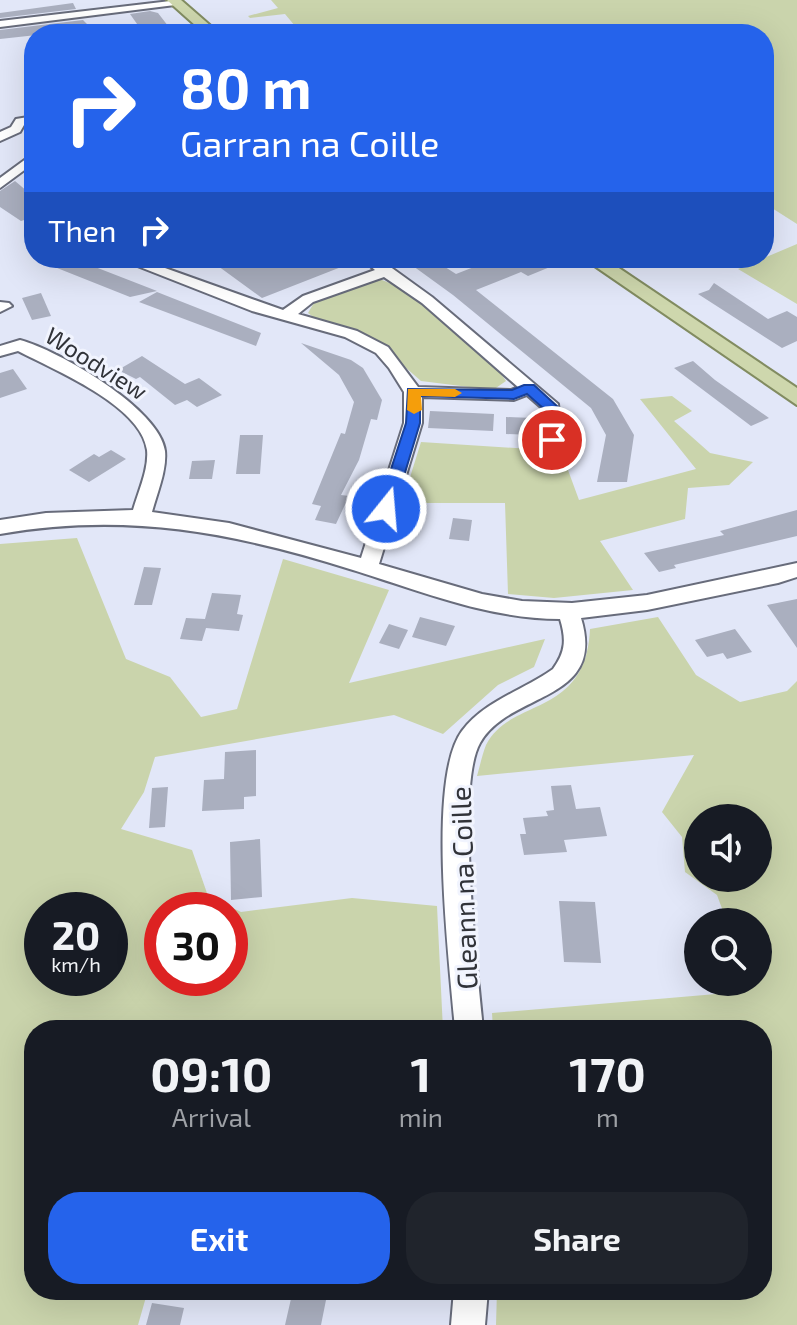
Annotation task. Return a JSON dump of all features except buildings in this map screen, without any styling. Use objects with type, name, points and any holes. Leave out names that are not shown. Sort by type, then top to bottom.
[{"type":"main road","points":[[174,1],[201,24]]},
{"type":"main road","points":[[607,268],[797,398]]},
{"type":"street","points":[[0,24],[174,1]]},
{"type":"street","points":[[0,125],[24,121]]},
{"type":"street","points":[[3,142],[24,123]]},
{"type":"street","points":[[0,184],[24,166]]},
{"type":"street","points":[[14,174],[24,176]]},
{"type":"street","points":[[152,268],[286,316],[329,326],[374,344],[388,356],[413,392],[413,423],[368,567]]},
{"type":"street","points":[[382,268],[427,300],[552,408],[552,440],[567,442]]},
{"type":"street","points":[[286,316],[308,299],[386,271]]},
{"type":"street","name":"Woodview","points":[[0,333],[119,400],[149,428],[156,452],[141,517]]},
{"type":"street","name":"Woodview","points":[[0,351],[20,345]]},
{"type":"street","points":[[413,392],[514,395],[529,388]]},
{"type":"street","points":[[0,527],[24,522],[141,517],[244,531],[455,595],[521,609],[568,611],[649,602],[797,570]]},
{"type":"street","name":"Gleann na Coille","points":[[468,1020],[457,822],[461,767],[469,738],[497,713],[545,690],[567,669],[576,648],[577,630],[568,611]]},
{"type":"street","points":[[468,1325],[470,1300]]},
{"type":"green space","points":[[271,0],[797,0],[797,224],[774,209],[774,24],[293,24],[285,14],[248,16],[278,8]]},
{"type":"green space","points":[[797,244],[797,304],[738,269],[774,268],[774,254]]},
{"type":"green space","points":[[378,279],[390,283],[426,307],[484,356],[506,381],[493,390],[421,381],[374,340],[316,319],[308,313],[315,301]]},
{"type":"green space","points":[[672,396],[692,411],[674,421],[710,453],[753,462],[729,485],[688,488],[685,519],[600,541],[633,590],[554,598],[508,594],[505,503],[402,503],[421,442],[561,451],[579,500],[696,469],[640,399]]},
{"type":"green space","points":[[77,538],[126,659],[170,677],[201,717],[237,709],[283,559],[389,590],[349,683],[545,639],[534,667],[498,685],[443,734],[394,715],[155,757],[144,792],[121,829],[192,850],[207,892],[144,892],[144,996],[248,996],[248,911],[352,898],[437,906],[443,1020],[24,1020],[24,1300],[145,1300],[138,1325],[0,1325],[0,544]]},
{"type":"green space","points":[[658,617],[696,675],[740,702],[787,691],[797,681],[797,1325],[496,1325],[497,1300],[772,1300],[772,1020],[492,1020],[492,1013],[693,996],[772,996],[772,908],[722,908],[713,892],[772,892],[772,804],[684,804],[684,860],[682,837],[662,812],[694,755],[477,776],[486,745],[497,730],[562,692],[575,678],[585,658],[590,629]]},
{"type":"slow traffic","points":[[414,410],[413,392],[455,393]]},
{"type":"route","points":[[386,509],[413,423],[413,392],[514,395],[529,388],[552,408],[552,440]]}]
